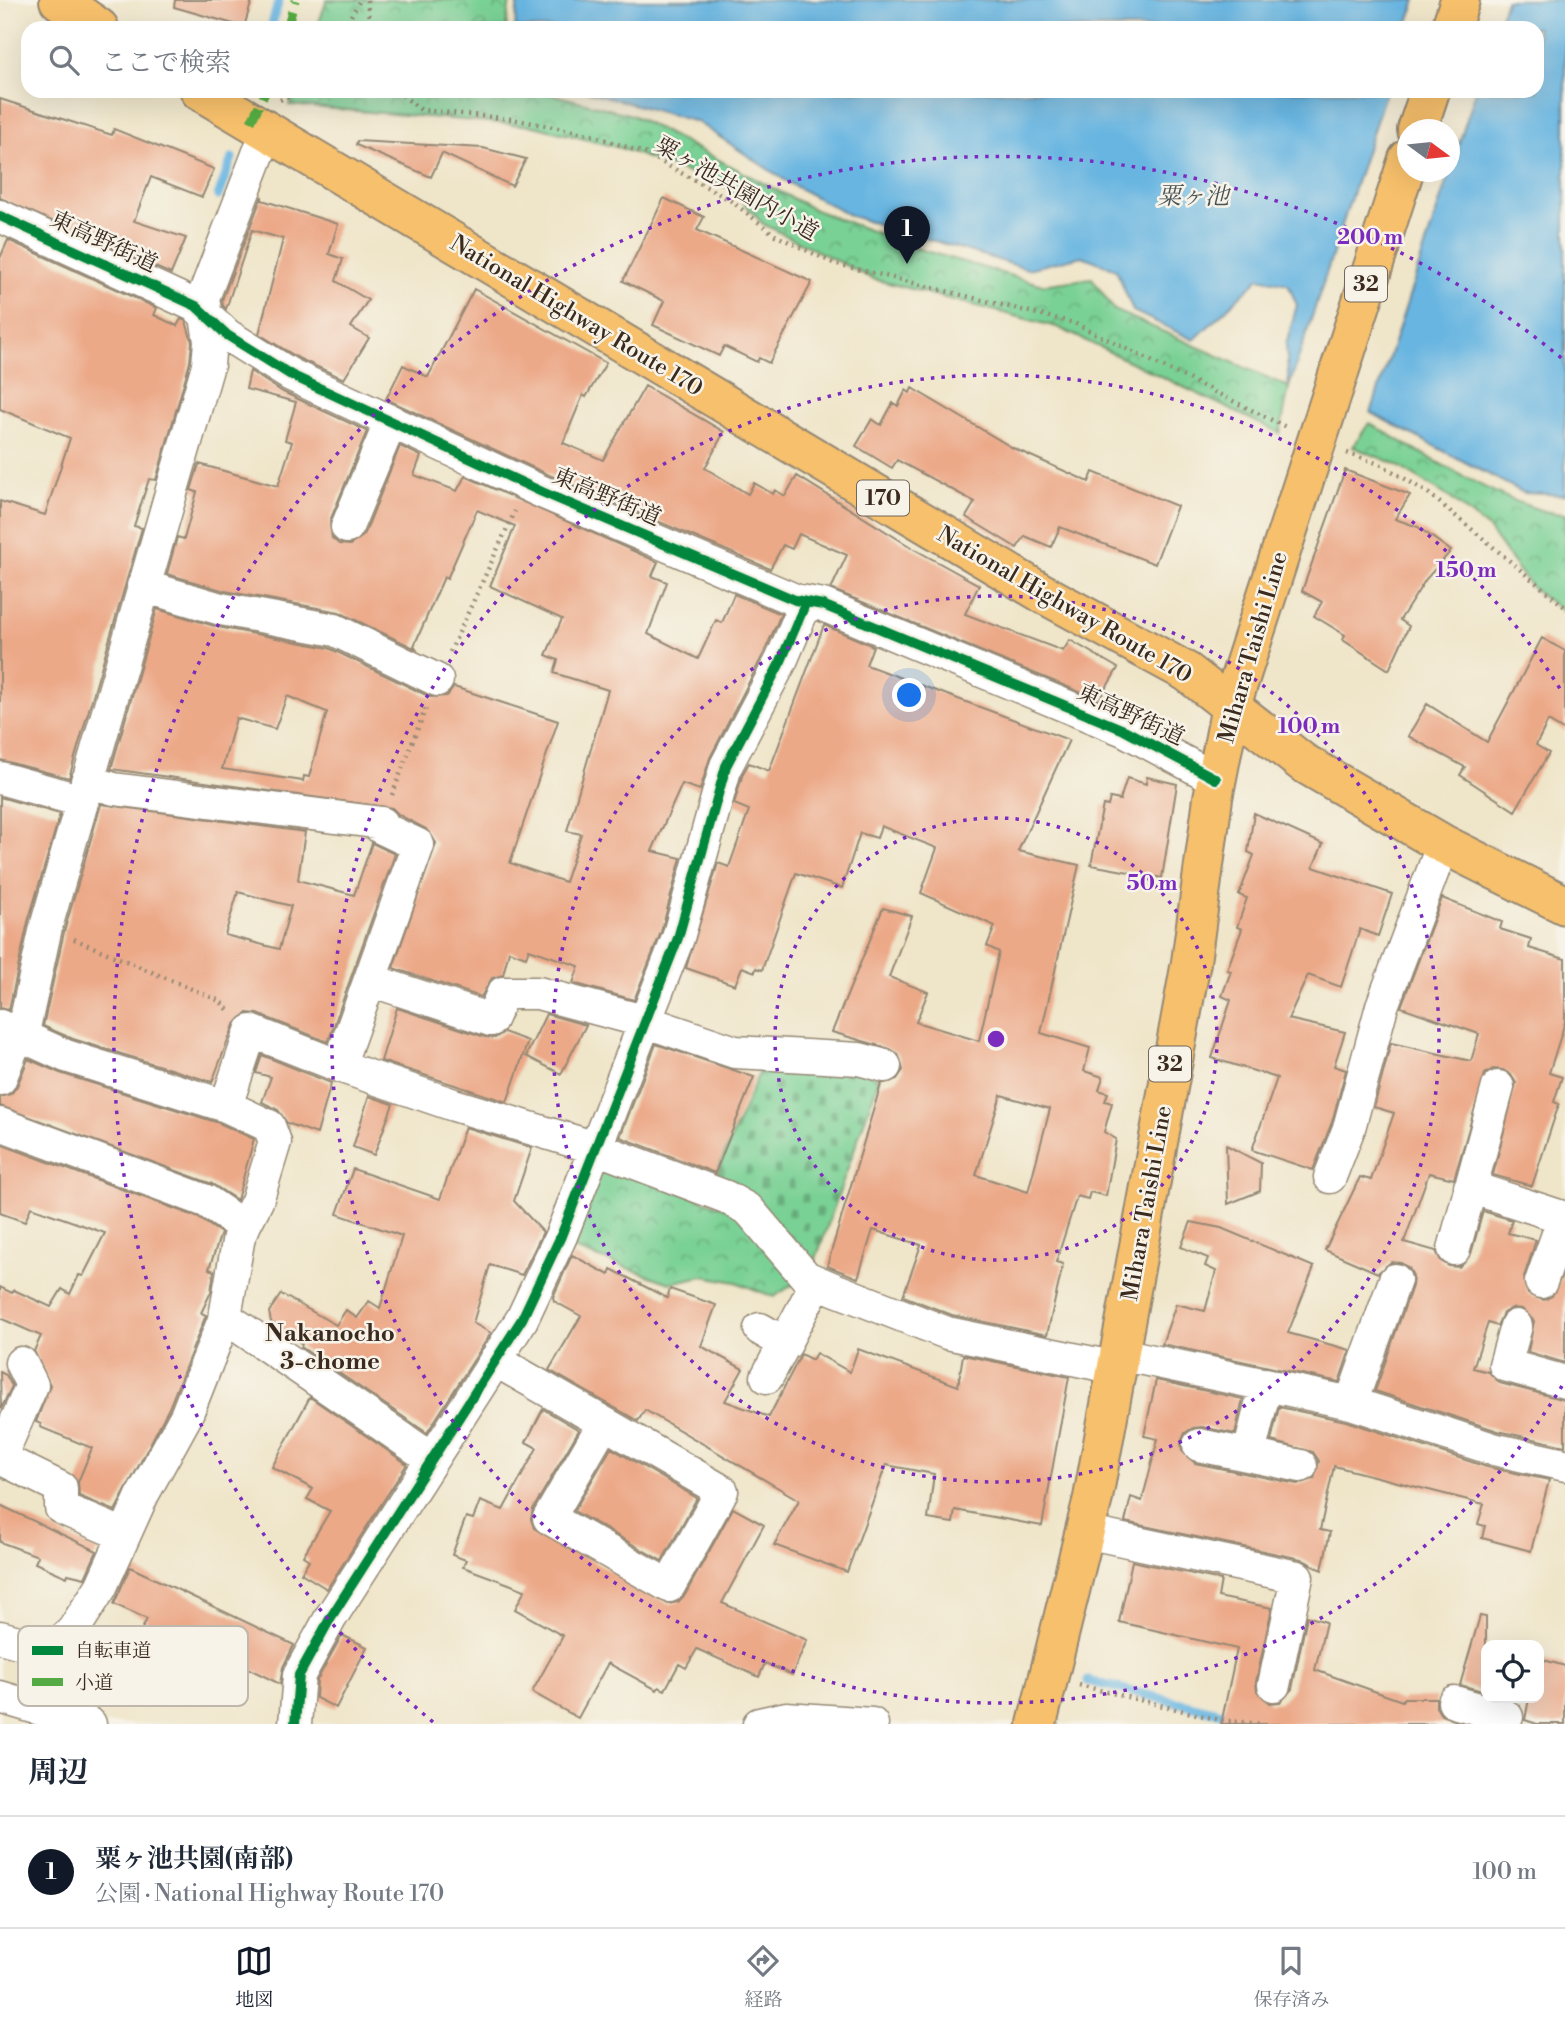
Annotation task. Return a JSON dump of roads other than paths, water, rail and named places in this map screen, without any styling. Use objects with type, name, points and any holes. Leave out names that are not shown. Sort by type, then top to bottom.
[{"type":"main road","points":[[59,0],[89,21]]},
{"type":"main road","points":[[1453,21],[1460,0]]},
{"type":"main road","name":"National Highway Route 170","points":[[212,98],[1042,593],[1187,672],[1302,762],[1443,844],[1565,905]]},
{"type":"main road","points":[[1421,119],[1428,98]]},
{"type":"main road","name":"Mihara Taishi Line","points":[[1037,1724],[1085,1531],[1119,1362],[1191,962],[1216,779],[1231,706],[1400,182]]},
{"type":"street","points":[[0,1079],[208,365],[210,341],[203,298],[267,131]]},
{"type":"street","name":"東高野街道","points":[[1,218],[195,306],[227,335],[291,375],[542,492],[1124,730],[1216,779]]},
{"type":"street","points":[[347,527],[391,421]]},
{"type":"street","points":[[143,586],[221,608],[335,629],[437,680]]},
{"type":"street","points":[[295,1724],[299,1675],[331,1617],[522,1319],[556,1248],[678,938],[726,766],[781,661],[806,602]]},
{"type":"street","points":[[0,778],[85,791],[114,789],[382,822],[380,827],[418,845],[339,1066]]},
{"type":"street","points":[[1330,1177],[1349,1128],[1382,1006],[1443,844]]},
{"type":"street","points":[[370,980],[491,1020],[503,993],[538,993],[647,1022],[735,1052],[859,1059],[885,1066]]},
{"type":"street","points":[[226,1106],[251,1031],[339,1066],[454,1105],[596,1148],[737,1203],[749,1210],[806,1277],[947,1333],[1266,1384],[1350,1403],[1493,1449],[1565,1465]]},
{"type":"street","points":[[13,1032],[66,1056],[226,1106],[269,1126],[275,1142],[257,1201],[244,1227],[231,1269],[225,1317],[186,1416],[124,1535],[101,1587],[76,1626]]},
{"type":"street","points":[[1454,1249],[1498,1087]]},
{"type":"street","points":[[0,1124],[206,1201],[244,1227]]},
{"type":"street","points":[[1470,1186],[1564,1217],[1541,1283]]},
{"type":"street","points":[[1350,1403],[1395,1280]]},
{"type":"street","points":[[767,1377],[773,1336],[817,1282]]},
{"type":"street","points":[[225,1317],[432,1459]]},
{"type":"street","points":[[1516,1326],[1505,1365],[1565,1382]]},
{"type":"street","points":[[495,1360],[722,1491],[669,1586],[549,1518],[604,1423]]},
{"type":"street","points":[[21,1363],[32,1385],[0,1458],[61,1488],[61,1508],[124,1535]]},
{"type":"street","points":[[1249,1454],[1266,1384]]},
{"type":"street","points":[[1199,1445],[1301,1466]]},
{"type":"street","points":[[1085,1531],[1297,1577],[1274,1685]]},
{"type":"street","points":[[0,1637],[18,1642]]},
{"type":"street","points":[[0,1697],[18,1702]]},
{"type":"street","points":[[1454,1702],[1508,1713]]},
{"type":"street","points":[[30,1706],[90,1724]]},
{"type":"street","points":[[759,1724],[786,1718],[872,1724]]},
{"type":"water","points":[[518,0],[1416,0],[1408,21],[516,21]]},
{"type":"water","points":[[1506,0],[1565,0],[1565,495],[1524,493],[1371,413],[1446,182],[1460,182],[1460,140],[1474,98],[1544,98],[1544,21],[1499,21]]},
{"type":"water","name":"粟ヶ池","points":[[611,98],[1384,98],[1289,387],[1286,345],[1297,305],[1288,284],[1259,278],[1194,340],[1133,311],[1116,269],[1082,256],[1028,269],[851,216],[789,183],[697,122]]},
{"type":"waterway","points":[[273,21],[279,0]]},
{"type":"waterway","points":[[218,196],[232,158]]},
{"type":"waterway","points":[[1088,1681],[1235,1716]]},
{"type":"place","name":"粟ヶ池共園(南部)","points":[[907,264]]},
{"type":"district","name":"Nakanocho 3-chome","points":[[330,1347]]}]
